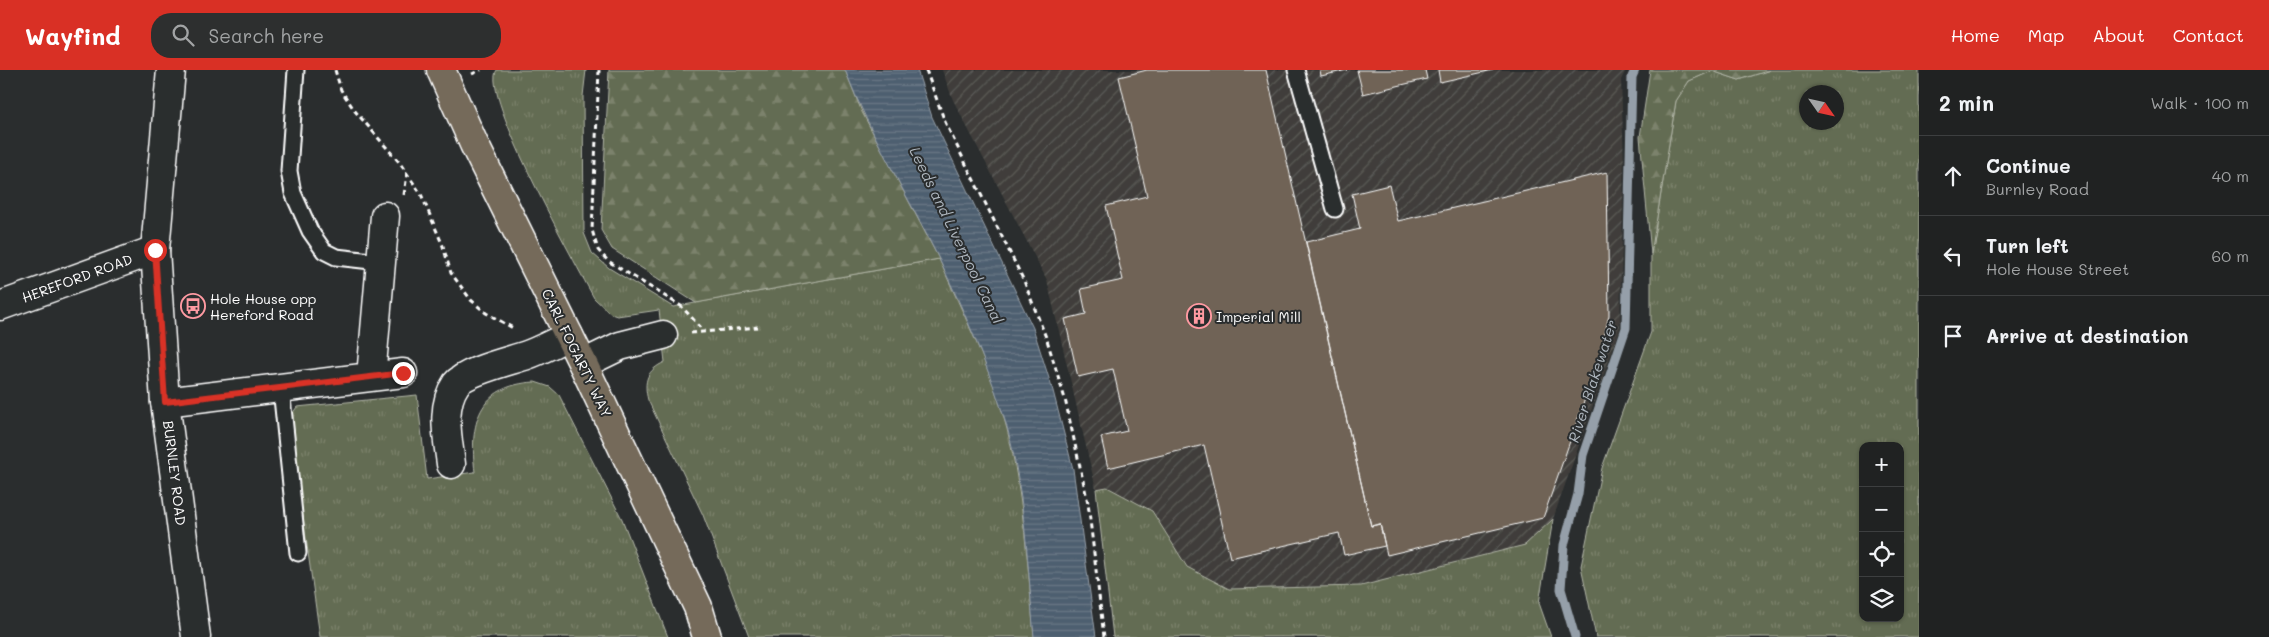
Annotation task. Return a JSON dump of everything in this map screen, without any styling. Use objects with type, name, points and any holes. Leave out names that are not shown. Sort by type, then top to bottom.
[{"type":"highway","name":"CARL FOGARTY WAY","points":[[441,70],[474,144],[583,364],[698,607],[707,637]]},
{"type":"street","name":"BURNLEY ROAD","points":[[171,70],[155,250],[165,402],[196,637]]},
{"type":"street","points":[[371,377],[385,216]]},
{"type":"street","name":"HEREFORD ROAD","points":[[0,306],[155,250]]},
{"type":"street","points":[[583,364],[620,346],[663,335]]},
{"type":"street","points":[[451,464],[446,416],[456,383],[466,377],[528,355],[569,336]]},
{"type":"street","points":[[165,402],[403,373]]},
{"type":"lane","points":[[296,70],[289,171],[293,193],[310,231],[324,251],[336,257],[380,262]]},
{"type":"lane","points":[[1296,70],[1334,209]]},
{"type":"lane","points":[[281,388],[298,553]]},
{"type":"path","points":[[335,70],[341,90],[354,111],[399,162],[421,194],[443,246],[451,273],[480,309],[514,328]]},
{"type":"path","points":[[599,70],[592,230],[598,250],[608,261],[681,306],[704,332]]},
{"type":"path","points":[[926,70],[945,122],[1024,281],[1047,340],[1064,399],[1088,503],[1104,637]]},
{"type":"path","points":[[663,335],[758,327]]},
{"type":"shaded area","points":[[942,70],[1626,70],[1621,80],[1624,163],[1620,329],[1553,519],[1525,545],[1360,586],[1229,589],[1187,567],[1152,511],[1107,487],[1096,489],[1047,280],[953,100]]},
{"type":"green space","points":[[497,70],[586,70],[583,96],[584,233],[592,253],[609,268],[673,307],[939,259],[985,364],[1007,429],[1018,480],[1034,637],[749,637],[703,515],[648,400],[646,382],[648,377],[654,369],[665,362],[659,310],[617,316],[611,314],[594,298],[533,181],[516,144],[502,111],[495,85]]},
{"type":"green space","points":[[609,70],[845,70],[862,112],[939,259],[696,303],[612,249],[601,230]]},
{"type":"green space","points":[[1650,70],[1770,70],[1739,80],[1712,71],[1689,81],[1676,101],[1651,254],[1640,137]]},
{"type":"green space","points":[[1770,70],[1919,70],[1919,637],[1596,637],[1581,566],[1602,468],[1651,332],[1651,254],[1676,101],[1689,81],[1712,71],[1739,80]]},
{"type":"green space","points":[[535,382],[550,387],[559,395],[622,519],[668,637],[320,637],[289,418],[297,407],[417,395],[427,479],[475,472],[474,438],[476,423],[481,410],[489,399],[501,391],[516,385]]},
{"type":"green space","points":[[1107,487],[1152,511],[1187,567],[1229,589],[1361,586],[1525,545],[1553,519],[1539,603],[1551,637],[1113,637],[1096,489]]},
{"type":"water","name":"Leeds and Liverpool Canal","points":[[845,70],[917,70],[932,117],[1033,328],[1053,391],[1073,469],[1096,637],[1034,637],[1028,559],[1018,478],[1007,427],[993,384],[949,279],[878,142]]},
{"type":"building","name":"Imperial Mill","points":[[1147,70],[1266,70],[1371,526],[1380,524],[1385,546],[1344,555],[1339,533],[1230,558],[1204,445],[1108,468],[1101,437],[1127,431],[1113,369],[1078,377],[1065,319],[1086,314],[1081,289],[1123,280],[1106,206],[1147,196],[1119,77]]},
{"type":"building","points":[[1320,70],[1347,70],[1321,76]]},
{"type":"building","points":[[1357,70],[1425,70],[1427,79],[1363,94]]},
{"type":"building","points":[[1438,70],[1493,70],[1440,82]]},
{"type":"building","points":[[1607,172],[1609,315],[1600,356],[1543,518],[1387,555],[1380,524],[1371,526],[1306,242],[1360,229],[1352,194],[1389,185],[1398,221]]},
{"type":"waterway","name":"River Blakewater","points":[[1575,637],[1561,589],[1564,545],[1578,494],[1583,455],[1626,328],[1632,77],[1635,70]]},
{"type":"place","name":"Hole House opp Hereford Road","points":[[193,306]]},
{"type":"place","name":"Imperial Mill","points":[[1199,316]]},
{"type":"route","points":[[155,250],[165,402],[403,373]]}]
